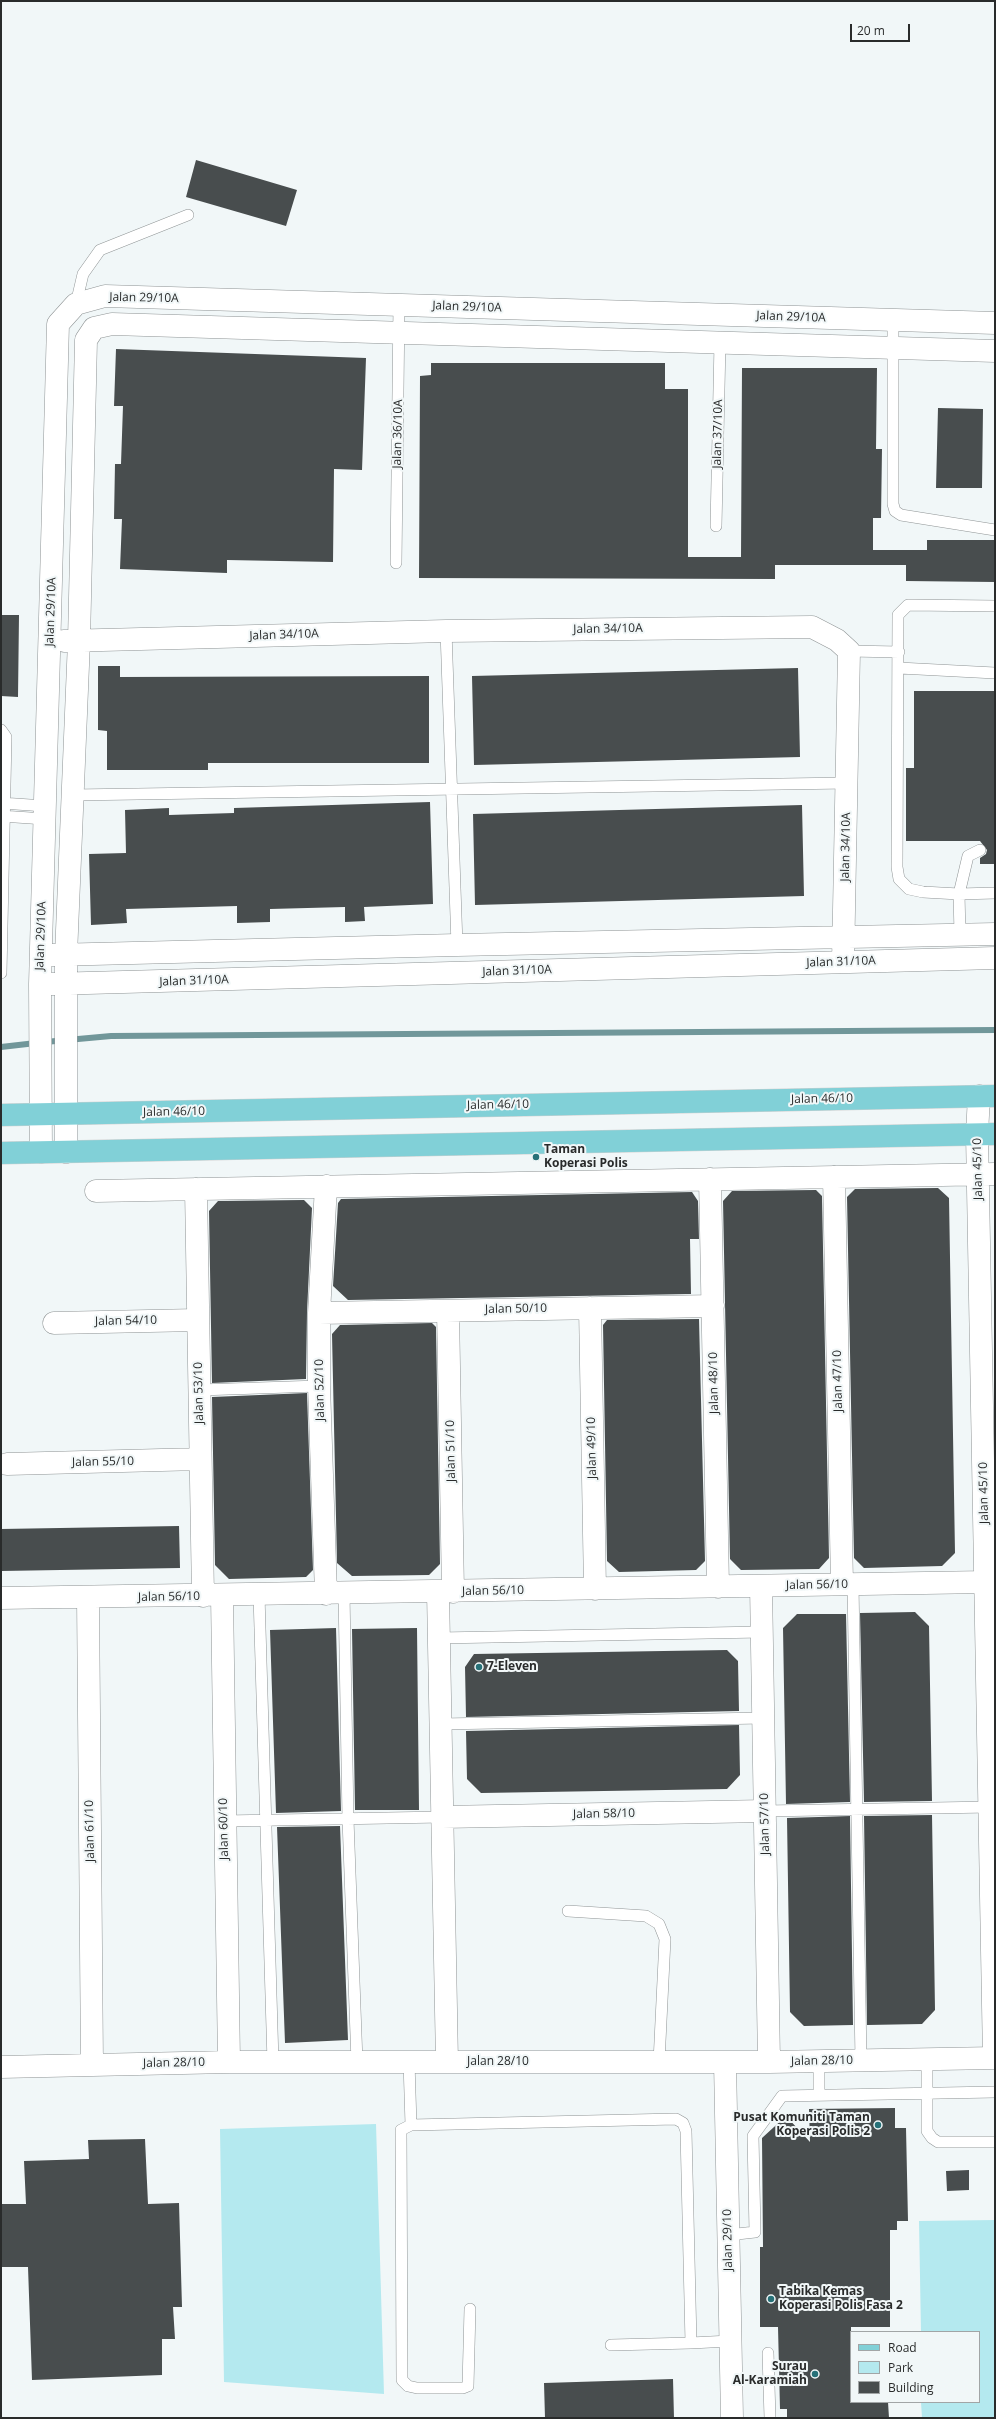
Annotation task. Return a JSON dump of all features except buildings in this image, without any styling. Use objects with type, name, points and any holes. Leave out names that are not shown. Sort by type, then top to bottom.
[{"type":"main road","name":"Jalan 46/10","points":[[1,1115],[987,1096]]},
{"type":"main road","points":[[1,1153],[986,1134]]},
{"type":"street","name":"Jalan 29/10A","points":[[41,1152],[40,984],[58,324],[76,304],[105,296],[995,323]]},
{"type":"street","points":[[66,1152],[66,955],[79,641],[86,340],[94,328],[112,324],[995,351]]},
{"type":"street","name":"Jalan 34/10A","points":[[50,641],[446,631],[812,627],[836,640],[849,651],[843,962]]},
{"type":"street","name":"Jalan 31/10A","points":[[41,956],[457,945],[995,934]]},
{"type":"street","name":"Jalan 31/10A","points":[[40,984],[995,958]]},
{"type":"street","name":"Jalan 45/10","points":[[987,1096],[986,1174],[990,1548],[986,1582],[991,1651],[990,1807],[995,2058]]},
{"type":"street","points":[[96,1191],[986,1174]]},
{"type":"street","name":"Jalan 47/10","points":[[834,1177],[847,1584]]},
{"type":"street","name":"Jalan 48/10","points":[[710,1179],[718,1587]]},
{"type":"street","name":"Jalan 52/10","points":[[326,1186],[319,1313],[319,1386],[335,1594]]},
{"type":"street","name":"Jalan 53/10","points":[[196,1189],[200,1459],[213,1596]]},
{"type":"street","name":"Jalan 50/10","points":[[319,1313],[713,1306]]},
{"type":"street","name":"Jalan 49/10","points":[[590,1308],[595,1589]]},
{"type":"street","name":"Jalan 51/10","points":[[446,1592],[448,1311]]},
{"type":"street","name":"Jalan 54/10","points":[[54,1323],[198,1320]]},
{"type":"street","name":"Jalan 55/10","points":[[7,1464],[200,1459]]},
{"type":"street","name":"Jalan 56/10","points":[[1,1598],[213,1596],[986,1582]]},
{"type":"street","name":"Jalan 57/10","points":[[761,1586],[770,2062]]},
{"type":"street","points":[[446,1592],[439,1638],[447,2062]]},
{"type":"street","name":"Jalan 60/10","points":[[213,1596],[224,1821],[229,2062]]},
{"type":"street","name":"Jalan 61/10","points":[[88,1597],[92,2066]]},
{"type":"street","name":"Jalan 58/10","points":[[442,1817],[765,1811]]},
{"type":"street","name":"Jalan 28/10","points":[[1,2067],[229,2062],[770,2062],[995,2058]]},
{"type":"street","name":"Jalan 29/10","points":[[725,2062],[732,2418]]},
{"type":"lane","points":[[76,304],[83,274],[100,250],[188,215]]},
{"type":"lane","name":"Jalan 36/10A","points":[[396,563],[399,305]]},
{"type":"lane","points":[[893,320],[893,504],[895,511],[901,515],[995,530]]},
{"type":"lane","name":"Jalan 37/10A","points":[[716,526],[720,342]]},
{"type":"lane","points":[[995,606],[908,605],[898,615],[900,668],[897,868],[899,879],[909,888],[922,892],[959,894],[995,893]]},
{"type":"lane","points":[[446,631],[453,789],[457,945]]},
{"type":"lane","points":[[849,651],[899,652]]},
{"type":"lane","points":[[900,668],[995,673]]},
{"type":"lane","points":[[1,730],[6,737],[2,803],[1,973]]},
{"type":"lane","points":[[73,794],[847,783]]},
{"type":"lane","points":[[2,803],[45,812]]},
{"type":"lane","points":[[2,816],[45,812]]},
{"type":"lane","points":[[960,934],[959,894],[968,856],[980,850]]},
{"type":"lane","points":[[199,1390],[319,1386]]},
{"type":"lane","points":[[847,1584],[857,1810],[861,2061]]},
{"type":"lane","points":[[335,1594],[348,1819],[358,2062]]},
{"type":"lane","points":[[260,1595],[273,2062]]},
{"type":"lane","points":[[439,1638],[762,1632]]},
{"type":"lane","points":[[441,1724],[763,1718]]},
{"type":"lane","points":[[765,1811],[990,1807]]},
{"type":"lane","points":[[224,1821],[442,1817]]},
{"type":"lane","points":[[568,1911],[646,1916],[659,1924],[665,1939],[659,2062]]},
{"type":"lane","points":[[927,2060],[927,2131],[932,2138],[938,2142],[995,2142]]},
{"type":"lane","points":[[819,2061],[819,2095]]},
{"type":"lane","points":[[409,2062],[411,2125]]},
{"type":"lane","points":[[728,2235],[755,2232],[753,2136],[782,2096],[995,2092]]},
{"type":"lane","points":[[470,2309],[468,2386],[463,2388],[408,2386],[402,2380],[401,2130],[411,2125],[676,2119],[683,2123],[686,2131],[691,2343]]},
{"type":"lane","points":[[611,2345],[730,2341]]},
{"type":"lane","points":[[768,2353],[770,2418]]},
{"type":"green space","points":[[376,2124],[384,2394],[224,2382],[220,2129]]},
{"type":"green space","points":[[995,2220],[995,2418],[922,2418],[921,2403],[980,2403],[980,2331],[921,2331],[919,2221]]},
{"type":"waterway","points":[[45,1042],[111,1036],[995,1030]]},
{"type":"waterway","points":[[1,1047],[36,1043]]},
{"type":"place","name":"Taman Koperasi Polis","points":[[536,1157]]},
{"type":"place","name":"7-Eleven","points":[[479,1667]]},
{"type":"place","name":"Pusat Komuniti Taman Koperasi Polis 2","points":[[878,2125]]},
{"type":"place","name":"Tabika Kemas Koperasi Polis Fasa 2","points":[[771,2299]]},
{"type":"place","name":"Surau Al-Karamiah","points":[[815,2374]]}]
